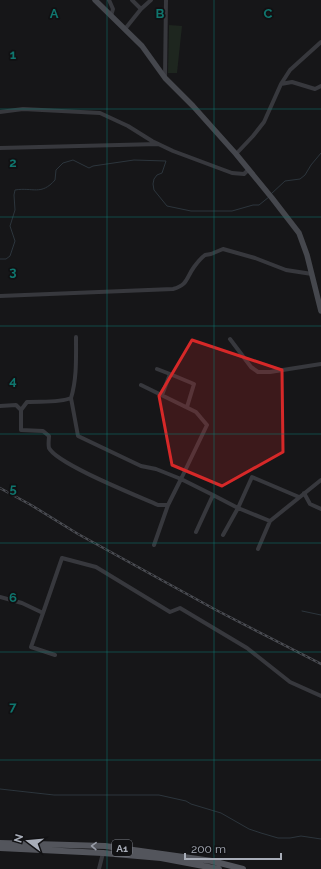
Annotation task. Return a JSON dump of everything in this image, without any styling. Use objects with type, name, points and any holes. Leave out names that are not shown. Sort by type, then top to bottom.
[{"type":"main road","name":"A1","points":[[0,843],[105,846],[212,861],[242,869]]},
{"type":"main road","name":"A1","points":[[0,848],[103,853],[161,858],[219,869]]},
{"type":"street","points":[[95,0],[142,46],[165,78],[193,106],[236,154],[299,233],[304,243],[321,311]]},
{"type":"street","points":[[109,0],[113,9],[111,16]]},
{"type":"street","points":[[132,0],[141,9]]},
{"type":"street","points":[[125,29],[141,9],[151,0]]},
{"type":"street","points":[[165,78],[166,0]]},
{"type":"street","points":[[236,154],[264,122],[281,84],[290,70],[321,42]]},
{"type":"street","points":[[281,84],[292,82],[315,89],[321,86]]},
{"type":"street","points":[[0,112],[23,108],[100,113],[128,126],[158,144],[232,172],[244,174],[248,170]]},
{"type":"street","points":[[0,148],[158,144]]},
{"type":"street","points":[[0,296],[173,289],[181,287],[186,282],[193,268],[205,255],[223,249],[255,258],[286,270],[312,274]]},
{"type":"street","points":[[76,337],[74,390],[71,398],[78,436],[140,466],[181,479],[238,508],[270,521]]},
{"type":"street","points":[[230,339],[251,368],[258,372],[270,372],[321,364]]},
{"type":"street","points":[[157,369],[194,384],[187,407]]},
{"type":"street","points":[[162,395],[170,374]]},
{"type":"street","points":[[141,385],[196,412],[208,424],[168,505],[154,545]]},
{"type":"street","points":[[71,398],[64,401],[27,402],[21,410],[21,430],[43,431],[49,436],[49,447],[51,450],[68,464],[158,505],[168,505]]},
{"type":"street","points":[[0,406],[16,405],[21,410]]},
{"type":"street","points":[[223,535],[238,508],[252,477],[299,497]]},
{"type":"street","points":[[258,549],[270,521],[321,480]]},
{"type":"street","points":[[304,493],[310,504],[321,509]]},
{"type":"street","points":[[196,532],[213,494]]},
{"type":"street","points":[[55,655],[31,647],[62,558],[96,567],[170,612],[180,608],[247,648],[290,682],[321,696]]},
{"type":"street","points":[[0,597],[22,603],[43,613]]},
{"type":"street","points":[[99,869],[103,853]]},
{"type":"highlighted area","points":[[192,340],[282,370],[283,452],[222,486],[172,465],[159,396]]},
{"type":"shaded area","points":[[169,25],[182,26],[177,73],[168,73]]},
{"type":"waterway","points":[[271,194],[285,181],[300,179],[305,175],[321,153]]},
{"type":"waterway","points":[[0,259],[6,259],[10,256],[15,241],[10,226],[15,210],[15,190],[36,190],[45,188],[55,180],[56,170],[63,163],[73,160],[89,168],[93,166],[134,160],[166,161],[162,173],[157,175],[154,179],[154,190],[167,206],[191,211],[232,211],[253,205],[259,205],[269,197]]},
{"type":"waterway","points":[[302,611],[321,615]]},
{"type":"waterway","points":[[0,789],[54,795],[159,795],[186,801],[191,804],[221,813],[249,829],[278,838],[301,836],[321,839]]},
{"type":"railway","points":[[0,488],[78,534],[216,610],[321,664]]}]
